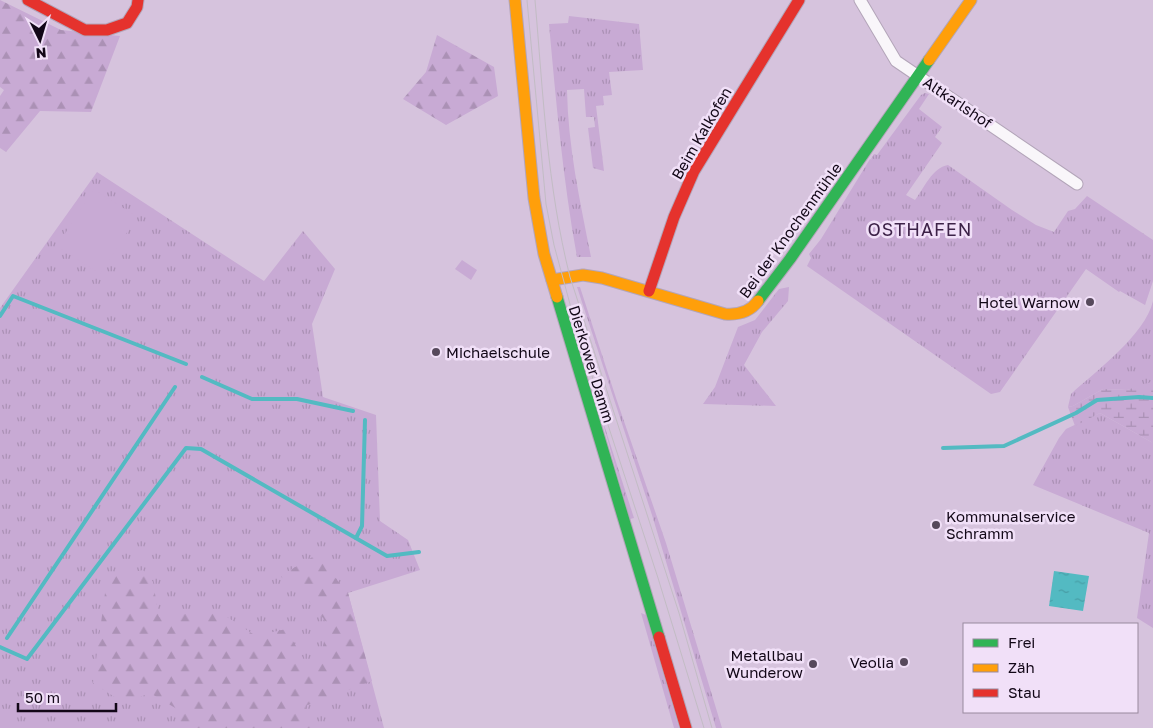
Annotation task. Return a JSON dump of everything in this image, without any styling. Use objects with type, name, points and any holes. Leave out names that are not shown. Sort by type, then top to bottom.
[{"type":"street","points":[[28,0],[85,30],[107,30],[127,23],[137,4]]},
{"type":"street","name":"Dierkower Damm","points":[[515,0],[534,198],[541,239],[686,728]]},
{"type":"street","name":"Beim Kalkofen","points":[[649,291],[674,216],[694,171],[799,0]]},
{"type":"street","name":"Altkarlshof","points":[[860,0],[896,61],[1077,184]]},
{"type":"street","name":"Bei der Knochenmühle","points":[[552,280],[586,275],[649,291],[720,313],[733,315],[743,313],[752,308],[790,259],[971,0]]},
{"type":"green space","points":[[0,0],[61,30],[120,36],[91,112],[40,111],[6,152],[0,148],[0,96],[4,90],[0,87]]},
{"type":"green space","points":[[569,16],[639,24],[643,70],[609,72],[612,95],[603,96],[604,105],[596,106],[604,171],[593,168],[588,128],[595,127],[594,117],[586,117],[584,89],[567,90],[572,153],[591,257],[577,257],[557,112],[549,24],[568,23]]},
{"type":"green space","points":[[437,35],[494,67],[498,96],[446,125],[403,99],[426,72]]},
{"type":"green space","points":[[929,94],[919,109],[942,127],[935,137],[942,143],[906,195],[915,200],[933,174],[948,165],[1012,210],[1036,225],[1054,232],[1068,211],[1075,209],[1087,196],[1153,240],[1153,281],[1145,305],[1119,292],[1086,269],[1000,392],[991,394],[807,266],[811,258],[809,254],[821,239],[870,159],[872,160],[874,154],[877,155],[921,95]]},
{"type":"green space","points":[[97,172],[264,281],[303,231],[335,269],[312,324],[323,397],[376,415],[380,521],[408,540],[420,570],[348,593],[384,728],[0,728],[0,308]]},
{"type":"green space","points":[[94,189],[137,217],[100,274],[57,246]]},
{"type":"green space","points":[[462,260],[477,270],[471,280],[455,269]]},
{"type":"green space","points":[[577,287],[580,287],[666,543],[722,728],[716,728],[652,515]]},
{"type":"green space","points":[[789,287],[788,301],[762,332],[744,365],[776,406],[703,404],[715,387],[738,327],[755,320],[779,289]]},
{"type":"green space","points":[[1153,301],[1153,383],[1127,390],[1103,389],[1068,407],[1071,394],[1119,351],[1140,327]]},
{"type":"green space","points":[[1153,383],[1153,443],[1100,413],[1075,426],[1068,407],[1103,389],[1127,390]]},
{"type":"green space","points":[[598,406],[634,518],[630,519]]},
{"type":"green space","points":[[1100,413],[1153,443],[1153,628],[1137,618],[1149,533],[1033,485],[1066,429]]},
{"type":"green space","points":[[316,555],[348,593],[372,681],[305,706],[315,728],[177,728],[182,712],[150,693],[124,703],[93,683],[107,578],[143,570],[153,582],[159,617],[207,611],[227,617],[256,636],[286,629],[307,665],[321,655],[328,624],[303,594],[280,576]]},
{"type":"green space","points":[[641,613],[646,615],[679,728],[674,728]]},
{"type":"water","points":[[1054,571],[1089,576],[1083,611],[1049,606]]},
{"type":"waterway","points":[[0,316],[13,296],[186,364]]},
{"type":"waterway","points":[[202,377],[252,399],[297,399],[353,411]]},
{"type":"waterway","points":[[7,638],[175,387]]},
{"type":"waterway","points":[[943,448],[1004,446],[1076,413],[1097,400],[1153,398]]},
{"type":"waterway","points":[[356,538],[362,526],[365,420]]},
{"type":"waterway","points":[[0,647],[27,659],[186,448],[201,449],[387,556],[419,552]]},
{"type":"tram line","points":[[527,0],[546,204],[554,245],[577,330],[658,578],[704,728]]},
{"type":"tram line","points":[[535,0],[551,174],[562,243],[570,277],[679,613],[712,728]]},
{"type":"traffic: fast","points":[[758,301],[790,259],[929,60]]},
{"type":"traffic: fast","points":[[557,297],[659,637]]},
{"type":"traffic: slow","points":[[515,0],[534,198],[544,254],[557,297]]},
{"type":"traffic: slow","points":[[929,60],[971,0]]},
{"type":"traffic: slow","points":[[552,280],[583,275],[602,278],[725,314],[743,312],[751,308],[758,301]]},
{"type":"traffic: jam","points":[[28,0],[85,30],[107,30],[127,23],[137,7],[138,0]]},
{"type":"traffic: jam","points":[[649,291],[674,217],[694,171],[799,0]]},
{"type":"traffic: jam","points":[[659,637],[686,728]]},
{"type":"place","name":"Hotel Warnow","points":[[1090,302]]},
{"type":"place","name":"Michaelschule","points":[[436,352]]},
{"type":"place","name":"Kommunalservice Schramm","points":[[936,525]]},
{"type":"place","name":"Veolia","points":[[904,662]]},
{"type":"place","name":"Metallbau Wunderow","points":[[813,664]]},
{"type":"district","name":"OSTHAFEN","points":[[920,229]]}]
